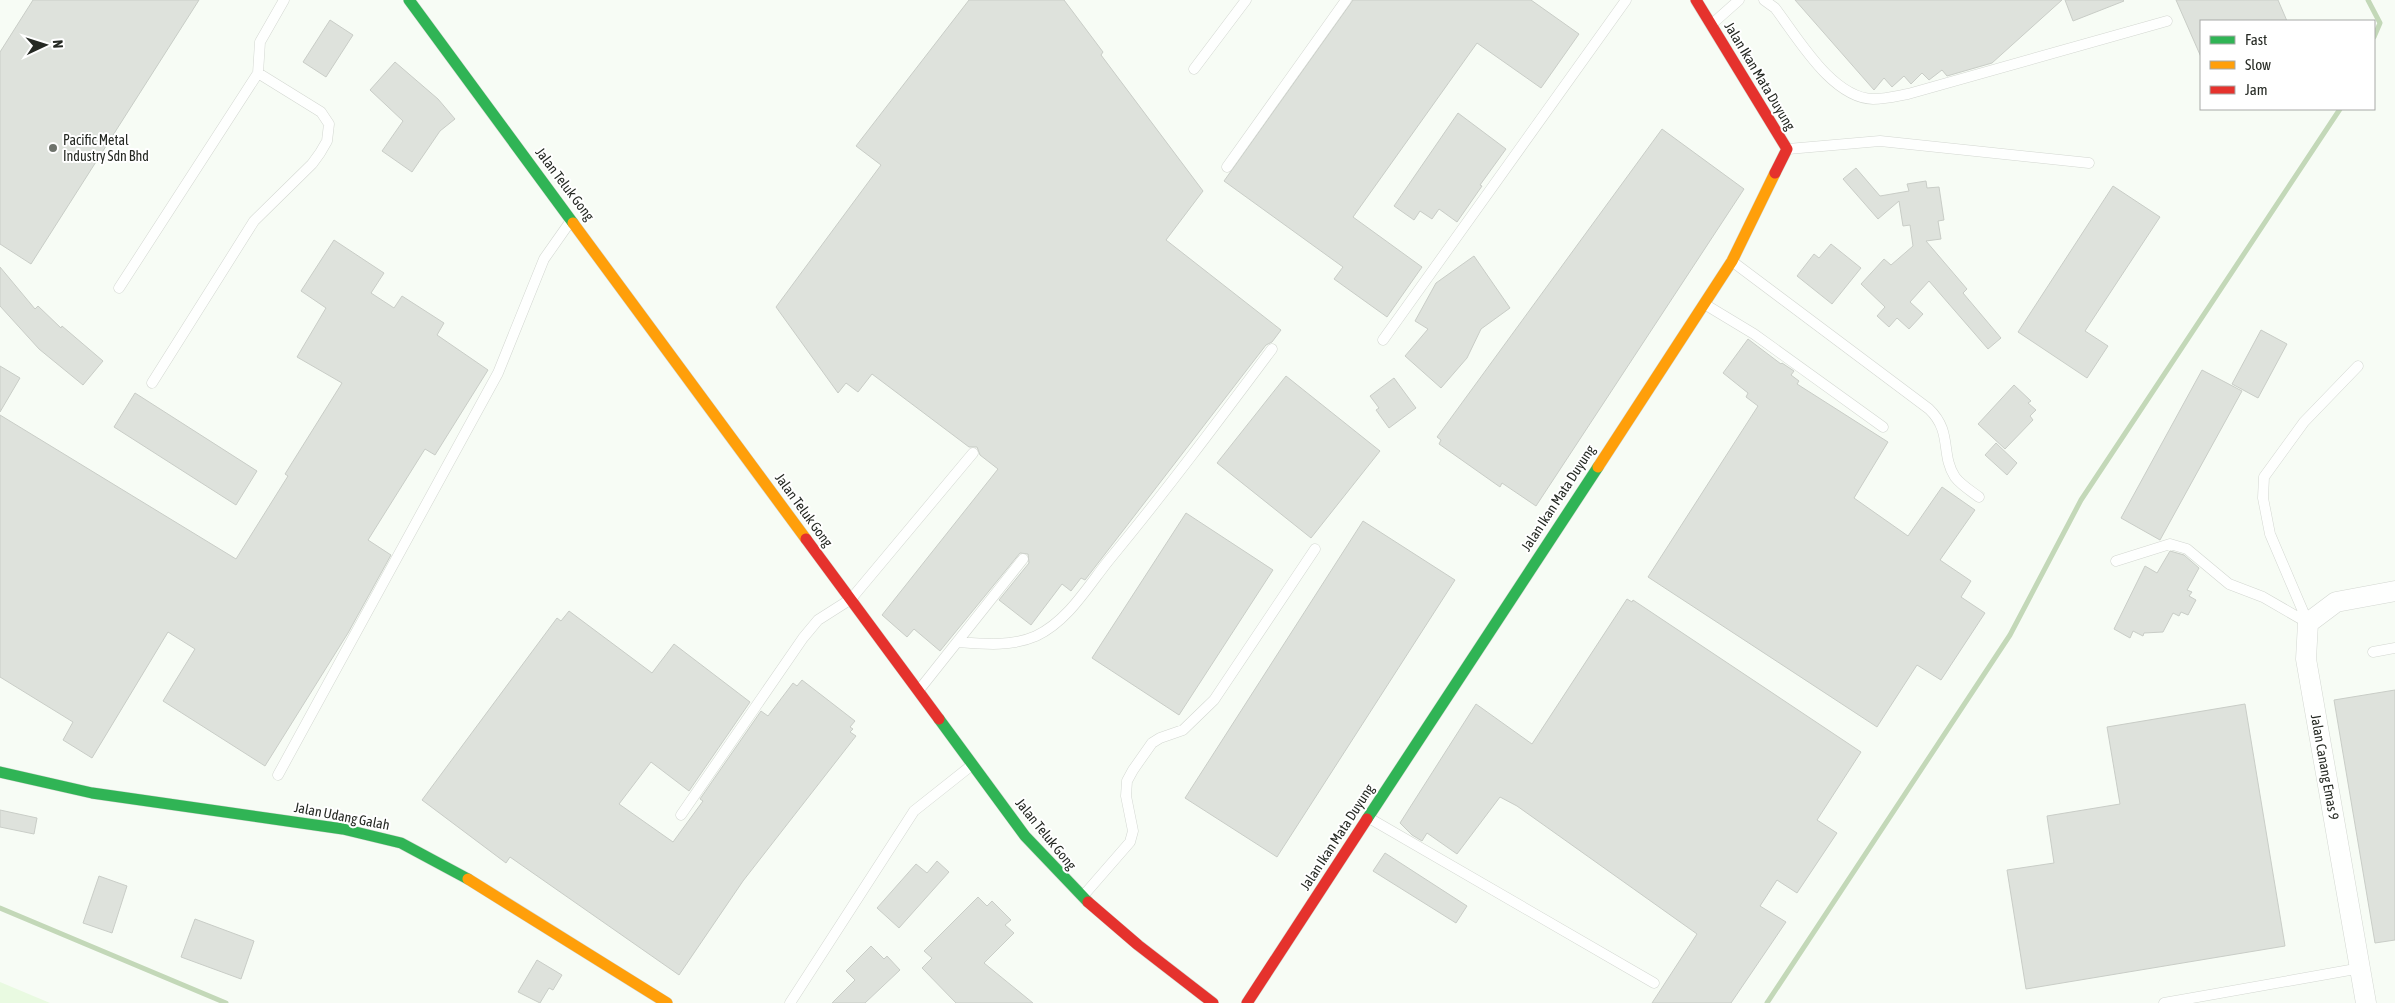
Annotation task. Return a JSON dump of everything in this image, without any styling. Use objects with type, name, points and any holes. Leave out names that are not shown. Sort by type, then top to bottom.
[{"type":"street","name":"Jalan Teluk Gong","points":[[409,0],[1025,836],[1056,872],[1125,936],[1213,1003]]},
{"type":"street","name":"Jalan Ikan Mata Duyung","points":[[1247,1003],[1732,261],[1787,149],[1696,0]]},
{"type":"street","points":[[2308,623],[2336,602],[2395,591]]},
{"type":"street","name":"Jalan Canang Emas 9","points":[[2308,623],[2306,659],[2366,1003]]},
{"type":"street","name":"Jalan Udang Galah","points":[[0,772],[101,794],[343,828],[401,843],[454,870],[667,1003]]},
{"type":"lane","points":[[119,288],[258,73],[260,42],[267,26],[284,0]]},
{"type":"lane","points":[[1194,69],[1246,0]]},
{"type":"lane","points":[[1227,167],[1346,0]]},
{"type":"lane","points":[[1383,340],[1626,0]]},
{"type":"lane","points":[[1712,24],[1740,0]]},
{"type":"lane","points":[[1764,0],[1774,8],[1831,80],[1857,96],[1873,99],[1908,94],[2167,21]]},
{"type":"lane","points":[[152,383],[254,221],[312,164],[327,141],[329,124],[321,112],[258,73]]},
{"type":"lane","points":[[1787,149],[1880,141],[2089,164]]},
{"type":"lane","points":[[278,775],[498,373],[544,259],[572,219]]},
{"type":"lane","points":[[1732,261],[1929,409],[1943,426],[1949,465],[1956,478],[1979,497]]},
{"type":"lane","points":[[1703,303],[1754,334],[1883,427]]},
{"type":"lane","points":[[957,642],[985,644],[1019,641],[1036,636],[1062,618],[1168,488],[1272,349]]},
{"type":"lane","points":[[2308,623],[2270,534],[2263,498],[2264,477],[2304,422],[2358,366]]},
{"type":"lane","points":[[681,815],[803,638],[818,620],[851,599],[973,453]]},
{"type":"lane","points":[[2116,561],[2170,544],[2187,549],[2229,584],[2262,597],[2308,623]]},
{"type":"lane","points":[[1082,897],[1133,836],[1132,818],[1126,796],[1127,781],[1133,770],[1152,743],[1160,738],[1183,730],[1214,700],[1315,549]]},
{"type":"lane","points":[[918,690],[1023,560]]},
{"type":"lane","points":[[2373,652],[2395,648]]},
{"type":"lane","points":[[790,1003],[914,811],[973,765]]},
{"type":"lane","points":[[1368,818],[1654,984]]},
{"type":"lane","points":[[2164,1003],[2360,968]]},
{"type":"green space","points":[[0,982],[50,1003],[0,1003]]},
{"type":"building","name":"Pacific Metal Industry Sdn Bhd","points":[[33,0],[199,0],[31,264],[0,244],[0,52]]},
{"type":"building","points":[[969,0],[1064,0],[1103,52],[1101,55],[1203,191],[1166,240],[1281,330],[1272,342],[1266,345],[1085,580],[1081,578],[1071,591],[1062,584],[1031,625],[999,600],[1029,563],[1028,554],[1020,553],[940,651],[914,629],[907,637],[882,615],[998,469],[980,455],[977,447],[969,447],[872,374],[858,392],[846,383],[838,393],[776,307],[881,165],[856,146]]},
{"type":"building","points":[[1353,0],[1531,0],[1579,34],[1541,88],[1477,43],[1353,217],[1422,267],[1387,317],[1334,279],[1343,267],[1224,181]]},
{"type":"building","points":[[1795,0],[2062,0],[1992,63],[1947,76],[1942,70],[1929,80],[1922,73],[1911,84],[1904,76],[1892,87],[1884,78],[1874,90]]},
{"type":"building","points":[[2065,0],[2123,0],[2124,1],[2073,21]]},
{"type":"building","points":[[2176,0],[2278,0],[2287,20],[2200,20],[2200,55]]},
{"type":"building","points":[[330,20],[353,35],[326,77],[303,62]]},
{"type":"building","points":[[395,62],[438,99],[455,119],[440,131],[412,172],[382,151],[403,121],[370,90]]},
{"type":"building","points":[[1458,113],[1506,149],[1480,185],[1482,186],[1457,222],[1439,209],[1432,219],[1420,211],[1414,220],[1394,206]]},
{"type":"building","points":[[1662,129],[1744,189],[1536,506],[1502,483],[1500,487],[1439,444],[1441,440],[1437,437]]},
{"type":"building","points":[[1856,168],[1880,196],[1909,191],[1907,184],[1926,181],[1927,188],[1939,187],[1944,220],[1938,221],[1941,239],[1926,241],[1967,289],[1963,293],[2001,338],[1988,349],[1929,281],[1910,302],[1923,314],[1909,329],[1897,318],[1889,327],[1877,316],[1885,307],[1861,284],[1884,259],[1891,265],[1913,246],[1910,225],[1903,226],[1899,201],[1878,219],[1843,179]]},
{"type":"building","points":[[2113,186],[2160,217],[2085,331],[2108,346],[2087,378],[2018,332]]},
{"type":"building","points":[[334,240],[384,273],[371,293],[394,308],[402,296],[444,323],[437,335],[488,370],[435,455],[425,449],[368,540],[391,555],[348,633],[265,766],[163,701],[195,649],[168,632],[92,758],[63,740],[73,722],[0,677],[0,415],[236,559],[288,476],[285,474],[342,383],[297,357],[326,308],[301,291]]},
{"type":"building","points":[[1831,244],[1861,268],[1832,304],[1797,276],[1814,254],[1819,258]]},
{"type":"building","points":[[1474,256],[1510,308],[1481,329],[1467,358],[1441,388],[1405,356],[1428,329],[1415,321],[1436,283]]},
{"type":"building","points":[[0,267],[35,309],[38,306],[61,328],[62,326],[103,361],[83,385],[39,349],[0,306]]},
{"type":"building","points":[[2261,330],[2287,344],[2258,398],[2232,384]]},
{"type":"building","points":[[1748,339],[1781,364],[1794,371],[1791,375],[1799,381],[1797,384],[1888,442],[1854,498],[1908,536],[1942,487],[1975,510],[1940,560],[1971,581],[1961,597],[1985,613],[1941,680],[1917,665],[1877,727],[1648,577],[1758,406],[1746,397],[1748,393],[1723,373]]},
{"type":"building","points":[[0,366],[20,378],[0,412]]},
{"type":"building","points":[[2202,370],[2242,391],[2160,540],[2121,518]]},
{"type":"building","points":[[1286,376],[1380,451],[1311,538],[1217,463]]},
{"type":"building","points":[[1394,378],[1416,408],[1389,428],[1376,410],[1379,408],[1370,396]]},
{"type":"building","points":[[2014,385],[2031,401],[2028,403],[2036,410],[2030,416],[2033,420],[2005,449],[1978,424]]},
{"type":"building","points":[[135,393],[257,471],[236,505],[114,427]]},
{"type":"building","points":[[1996,443],[2017,463],[2007,475],[1985,455]]},
{"type":"building","points":[[1186,513],[1273,570],[1179,715],[1092,658]]},
{"type":"building","points":[[1363,521],[1455,580],[1277,857],[1185,798]]},
{"type":"building","points":[[2170,551],[2184,555],[2199,568],[2187,590],[2192,592],[2189,596],[2196,600],[2188,615],[2181,612],[2179,616],[2173,613],[2163,632],[2144,633],[2143,636],[2133,631],[2130,638],[2114,629],[2145,566],[2157,573]]},
{"type":"building","points":[[1627,599],[1632,602],[1633,600],[1861,752],[1817,820],[1837,833],[1797,893],[1777,880],[1760,906],[1786,922],[1731,1003],[1652,1003],[1697,934],[1517,806],[1500,797],[1457,854],[1427,833],[1422,841],[1412,835],[1400,823],[1476,704],[1532,744]]},
{"type":"building","points":[[569,611],[652,673],[674,644],[750,702],[689,791],[651,762],[619,804],[673,842],[703,801],[700,799],[761,711],[768,716],[793,683],[797,686],[802,680],[855,721],[850,727],[853,729],[850,732],[856,736],[743,881],[679,975],[510,857],[506,863],[422,800],[557,618],[561,621]]},
{"type":"building","points":[[2395,690],[2395,940],[2375,943],[2334,700]]},
{"type":"building","points":[[2245,704],[2285,946],[2026,989],[2007,870],[2054,863],[2047,816],[2120,804],[2107,727]]},
{"type":"building","points":[[0,810],[37,818],[34,834],[0,827]]},
{"type":"building","points":[[1385,853],[1467,906],[1456,923],[1373,871]]},
{"type":"building","points":[[937,861],[949,872],[899,928],[877,908],[916,864],[927,873]]},
{"type":"building","points":[[99,876],[127,886],[112,933],[83,923]]},
{"type":"building","points":[[978,897],[987,906],[992,901],[1011,920],[1005,925],[1014,933],[984,963],[1033,1003],[956,1003],[922,968],[932,958],[924,951]]},
{"type":"building","points":[[195,919],[254,941],[241,979],[181,957]]},
{"type":"building","points":[[871,946],[884,959],[887,956],[900,970],[865,1003],[832,1003],[855,980],[846,971]]},
{"type":"building","points":[[537,960],[562,975],[553,990],[549,988],[540,1003],[518,992]]},
{"type":"waterway","points":[[2368,0],[2380,23],[2375,35]]},
{"type":"waterway","points":[[1767,1003],[2010,635],[2081,500],[2339,110]]},
{"type":"waterway","points":[[0,908],[226,1003]]},
{"type":"traffic: fast","points":[[409,0],[573,223]]},
{"type":"traffic: fast","points":[[1367,819],[1598,467]]},
{"type":"traffic: fast","points":[[939,719],[1025,836],[1088,902]]},
{"type":"traffic: fast","points":[[0,772],[92,793],[343,829],[401,843],[468,879]]},
{"type":"traffic: slow","points":[[1598,467],[1732,261],[1775,173]]},
{"type":"traffic: slow","points":[[573,223],[806,539]]},
{"type":"traffic: slow","points":[[468,879],[667,1003]]},
{"type":"traffic: jam","points":[[1696,0],[1787,149],[1775,173]]},
{"type":"traffic: jam","points":[[806,539],[939,719]]},
{"type":"traffic: jam","points":[[1247,1003],[1367,819]]},
{"type":"traffic: jam","points":[[1088,902],[1138,945],[1213,1003]]},
{"type":"place","name":"Pacific Metal Industry Sdn Bhd","points":[[53,148]]}]
